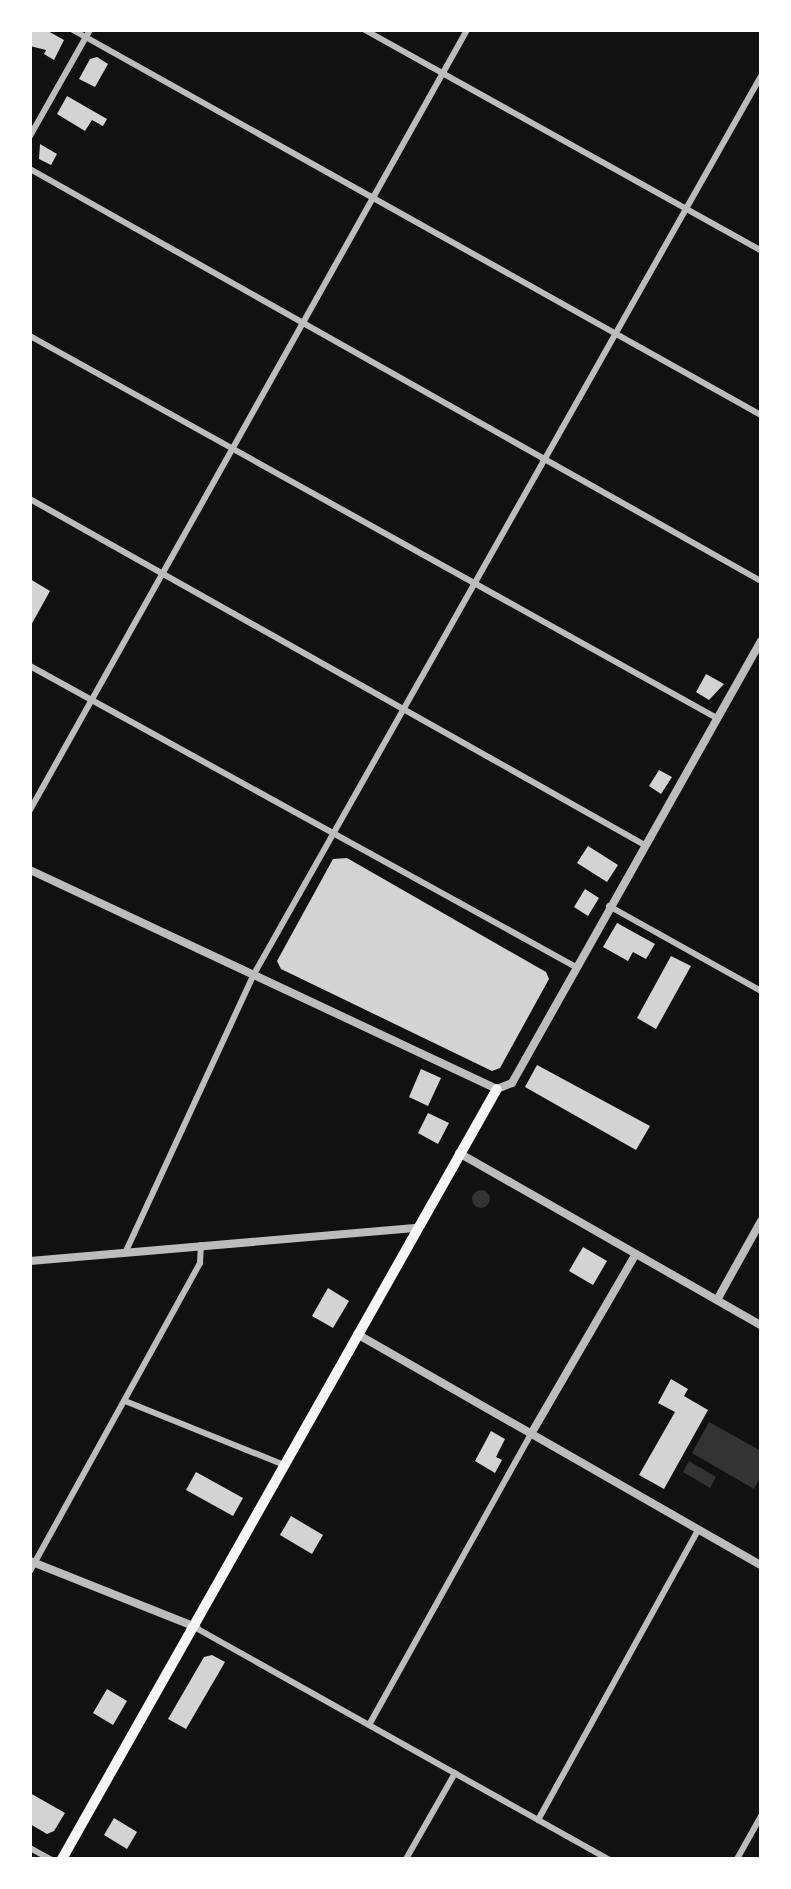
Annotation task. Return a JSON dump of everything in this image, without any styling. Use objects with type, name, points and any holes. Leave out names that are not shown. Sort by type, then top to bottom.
[{"type":"main road","points":[[62,1859],[196,1628],[357,1334],[497,1089]]},
{"type":"street","points":[[73,30],[761,415]]},
{"type":"street","points":[[30,135],[90,30]]},
{"type":"street","points":[[365,30],[761,250]]},
{"type":"street","points":[[30,810],[467,30]]},
{"type":"street","points":[[126,1251],[254,974],[761,76]]},
{"type":"street","points":[[30,169],[547,457],[761,581]]},
{"type":"street","points":[[30,336],[717,718]]},
{"type":"street","points":[[30,499],[643,845]]},
{"type":"street","points":[[30,870],[497,1089],[512,1083],[608,906],[717,718],[759,652],[761,641]]},
{"type":"street","points":[[30,666],[576,967]]},
{"type":"street","points":[[608,906],[761,991]]},
{"type":"street","points":[[459,1153],[761,1325]]},
{"type":"street","points":[[717,1300],[761,1221]]},
{"type":"street","points":[[30,1261],[418,1228]]},
{"type":"street","points":[[30,1571],[32,1562],[125,1401],[200,1263],[201,1245]]},
{"type":"street","points":[[369,1725],[531,1434],[635,1255]]},
{"type":"street","points":[[357,1334],[761,1564]]},
{"type":"street","points":[[125,1401],[284,1465]]},
{"type":"street","points":[[538,1819],[698,1530]]},
{"type":"street","points":[[32,1562],[196,1628],[608,1859]]},
{"type":"street","points":[[406,1859],[455,1773]]},
{"type":"street","points":[[737,1859],[761,1816]]},
{"type":"street","points":[[30,1848],[50,1859]]},
{"type":"shaded area","points":[[477,1190],[485,1190],[490,1199],[488,1206],[477,1208],[472,1203],[472,1195]]},
{"type":"shaded area","points":[[709,1422],[761,1451],[761,1476],[754,1489],[692,1453]]},
{"type":"shaded area","points":[[689,1461],[716,1477],[710,1488],[683,1472]]},
{"type":"building","points":[[30,30],[46,30],[64,40],[54,60],[44,54],[46,50],[30,46]]},
{"type":"building","points":[[97,57],[108,64],[95,87],[79,79],[90,59]]},
{"type":"building","points":[[67,96],[107,119],[103,126],[92,120],[85,131],[57,114]]},
{"type":"building","points":[[40,144],[57,154],[51,165],[39,159]]},
{"type":"building","points":[[30,579],[50,591],[30,627]]},
{"type":"building","points":[[706,674],[724,684],[709,700],[696,692]]},
{"type":"building","points":[[659,770],[672,777],[661,794],[649,786]]},
{"type":"building","points":[[588,846],[618,865],[607,882],[577,863]]},
{"type":"building","points":[[347,858],[546,972],[549,979],[500,1068],[492,1071],[281,969],[277,961],[333,859]]},
{"type":"building","points":[[585,889],[599,898],[588,916],[574,907]]},
{"type":"building","points":[[617,923],[655,944],[646,959],[633,952],[628,961],[603,947]]},
{"type":"building","points":[[671,956],[691,966],[656,1029],[637,1018]]},
{"type":"building","points":[[537,1065],[650,1126],[636,1150],[525,1087]]},
{"type":"building","points":[[421,1069],[441,1078],[428,1106],[409,1097]]},
{"type":"building","points":[[428,1113],[449,1123],[438,1144],[418,1133]]},
{"type":"building","points":[[583,1247],[607,1261],[593,1285],[569,1271]]},
{"type":"building","points":[[328,1288],[349,1301],[333,1328],[312,1316]]},
{"type":"building","points":[[671,1379],[688,1389],[684,1396],[708,1410],[664,1489],[639,1475],[675,1412],[658,1403]]},
{"type":"building","points":[[491,1431],[505,1439],[496,1457],[502,1460],[495,1473],[475,1461]]},
{"type":"building","points":[[196,1472],[243,1498],[233,1516],[186,1490]]},
{"type":"building","points":[[291,1516],[323,1535],[312,1554],[280,1535]]},
{"type":"building","points":[[212,1655],[225,1662],[186,1729],[168,1719],[204,1657]]},
{"type":"building","points":[[107,1689],[127,1701],[113,1725],[93,1713]]},
{"type":"building","points":[[30,1793],[65,1813],[54,1831],[47,1834],[30,1824]]},
{"type":"building","points":[[114,1818],[137,1832],[127,1849],[104,1835]]}]
